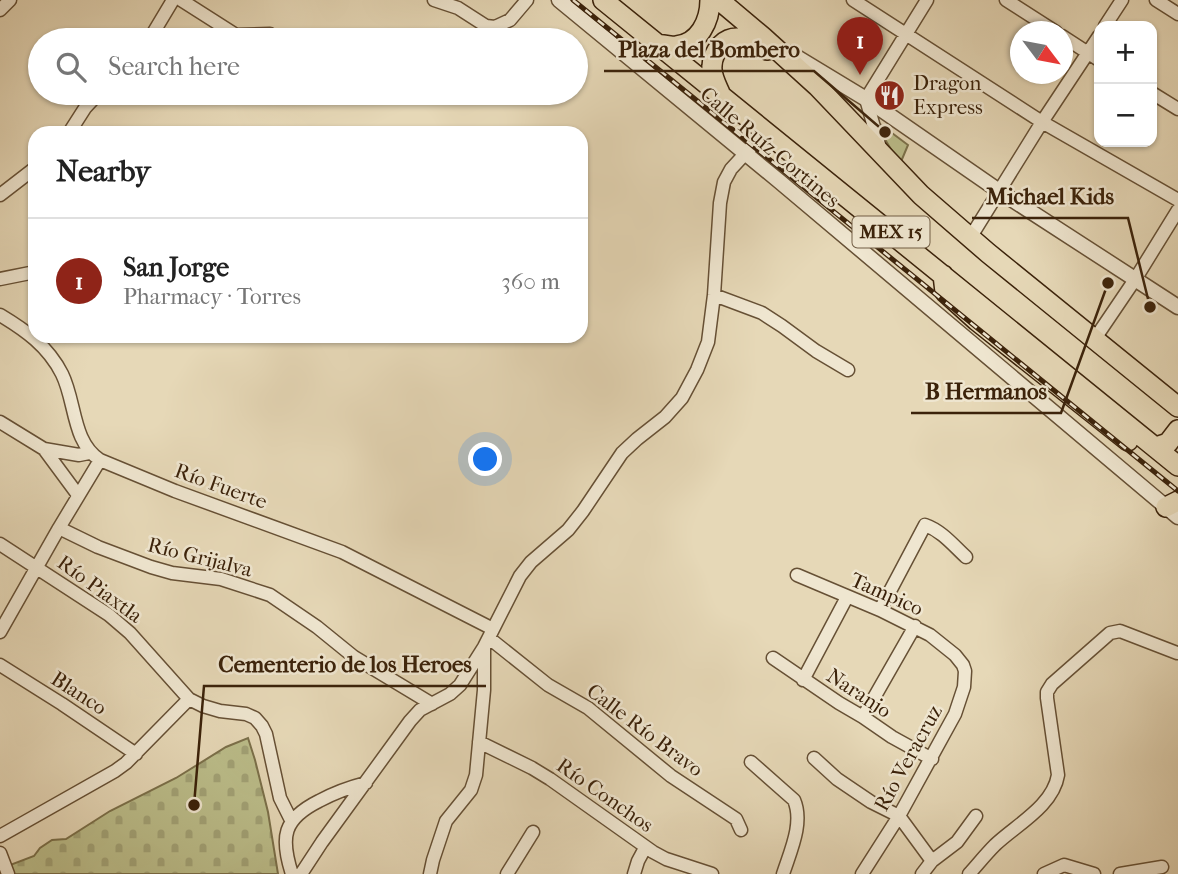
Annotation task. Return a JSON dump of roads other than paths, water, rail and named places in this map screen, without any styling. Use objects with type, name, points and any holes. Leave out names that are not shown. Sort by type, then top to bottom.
[{"type":"highway","name":"MEX 15","points":[[603,0],[1178,466]]},
{"type":"highway","points":[[659,44],[674,47],[696,38],[707,22],[710,0]]},
{"type":"highway","name":"MEX 15","points":[[719,0],[817,86],[921,195],[1178,407]]},
{"type":"highway","points":[[721,96],[713,75],[712,62],[723,42],[732,38],[743,38],[779,59],[843,113]]},
{"type":"highway","points":[[921,195],[944,230],[973,257],[1178,421]]},
{"type":"highway","points":[[943,274],[955,290],[1178,479]]},
{"type":"highway","points":[[943,274],[945,292],[961,307],[1178,479]]},
{"type":"highway","points":[[1156,447],[1168,443],[1178,430]]},
{"type":"street","points":[[0,10],[10,0]]},
{"type":"street","points":[[156,28],[173,0]]},
{"type":"street","points":[[181,0],[225,28]]},
{"type":"street","points":[[433,0],[458,8],[486,26],[495,27],[510,20],[527,0]]},
{"type":"street","name":"Calle Ruíz Cortines","points":[[559,0],[1174,507]]},
{"type":"street","points":[[853,0],[1042,122],[1178,200]]},
{"type":"street","points":[[880,151],[866,99],[928,0]]},
{"type":"street","points":[[1006,0],[1039,21]]},
{"type":"street","points":[[1108,21],[1122,0]]},
{"type":"street","points":[[1156,0],[1178,14]]},
{"type":"street","points":[[763,37],[866,99],[999,191],[1178,307]]},
{"type":"street","points":[[970,238],[1042,122],[1094,57],[1073,43]]},
{"type":"street","points":[[1157,96],[1178,109]]},
{"type":"street","points":[[73,126],[88,105]]},
{"type":"street","points":[[301,874],[410,721],[420,710],[450,694],[460,685],[489,638],[520,576],[531,562],[568,530],[622,453],[665,417],[682,398],[708,342],[724,182],[731,169],[766,131]]},
{"type":"street","points":[[0,195],[28,173]]},
{"type":"street","points":[[1094,340],[1178,210]]},
{"type":"street","points":[[0,279],[28,273]]},
{"type":"street","points":[[714,295],[762,313],[848,370]]},
{"type":"street","points":[[0,315],[28,333]]},
{"type":"street","points":[[38,343],[53,359],[62,375],[80,436],[95,457]]},
{"type":"street","points":[[1,425],[44,449],[95,457]]},
{"type":"street","points":[[44,449],[78,495]]},
{"type":"street","points":[[0,632],[78,495],[95,457]]},
{"type":"street","name":"Río Fuerte","points":[[95,457],[175,491],[342,552],[489,638]]},
{"type":"street","points":[[880,610],[925,525],[943,534],[966,558]]},
{"type":"street","name":"Río Grijalva","points":[[59,528],[98,547],[151,567],[172,573],[221,579],[270,595],[355,657],[432,704]]},
{"type":"street","name":"Río Piaxtla","points":[[0,544],[109,615],[130,633],[189,699],[220,711],[246,714],[255,718],[266,734],[280,798],[291,820]]},
{"type":"street","name":"Tampico","points":[[797,575],[915,626],[956,655]]},
{"type":"street","points":[[803,680],[847,597]]},
{"type":"street","points":[[863,717],[915,626]]},
{"type":"street","points":[[969,874],[997,843],[1034,813],[1057,782],[1047,698],[1052,684],[1114,631],[1177,653]]},
{"type":"street","points":[[430,874],[446,821],[474,783],[489,638]]},
{"type":"street","name":"Calle Río Bravo","points":[[489,638],[548,685],[588,708],[671,776],[736,819],[741,830]]},
{"type":"street","name":"Río Veracruz","points":[[862,874],[899,816],[956,715],[964,687],[965,671],[956,655]]},
{"type":"street","name":"Naranjo","points":[[773,658],[892,737],[932,758]]},
{"type":"street","name":"Blanco","points":[[0,665],[136,754]]},
{"type":"street","points":[[0,836],[115,771],[136,754],[189,699]]},
{"type":"street","name":"Río Conchos","points":[[479,742],[550,779],[645,848],[666,859],[712,874]]},
{"type":"street","points":[[814,758],[837,779],[871,802],[899,816],[932,861]]},
{"type":"street","points":[[751,762],[794,800],[797,807],[794,836],[783,874]]},
{"type":"street","points":[[292,874],[285,849],[291,820],[315,803],[349,787],[366,783]]},
{"type":"street","points":[[922,874],[932,861],[957,842],[976,816]]},
{"type":"street","points":[[507,874],[533,832]]},
{"type":"street","points":[[634,874],[645,848]]},
{"type":"street","points":[[0,853],[8,874]]},
{"type":"street","points":[[1044,874],[1064,865],[1094,874]]},
{"type":"street","points":[[1120,874],[1162,867]]},
{"type":"railway","points":[[573,0],[1178,491]]},
{"type":"place","name":"San Jorge","points":[[860,75]]},
{"type":"place","name":"Dragon Express","points":[[890,95]]},
{"type":"place","name":"Plaza del Bombero","points":[[885,132]]},
{"type":"place","name":"B Hermanos","points":[[1108,283]]},
{"type":"place","name":"Michael Kids","points":[[1150,307]]},
{"type":"place","name":"Cementerio de los Heroes","points":[[194,805]]}]
